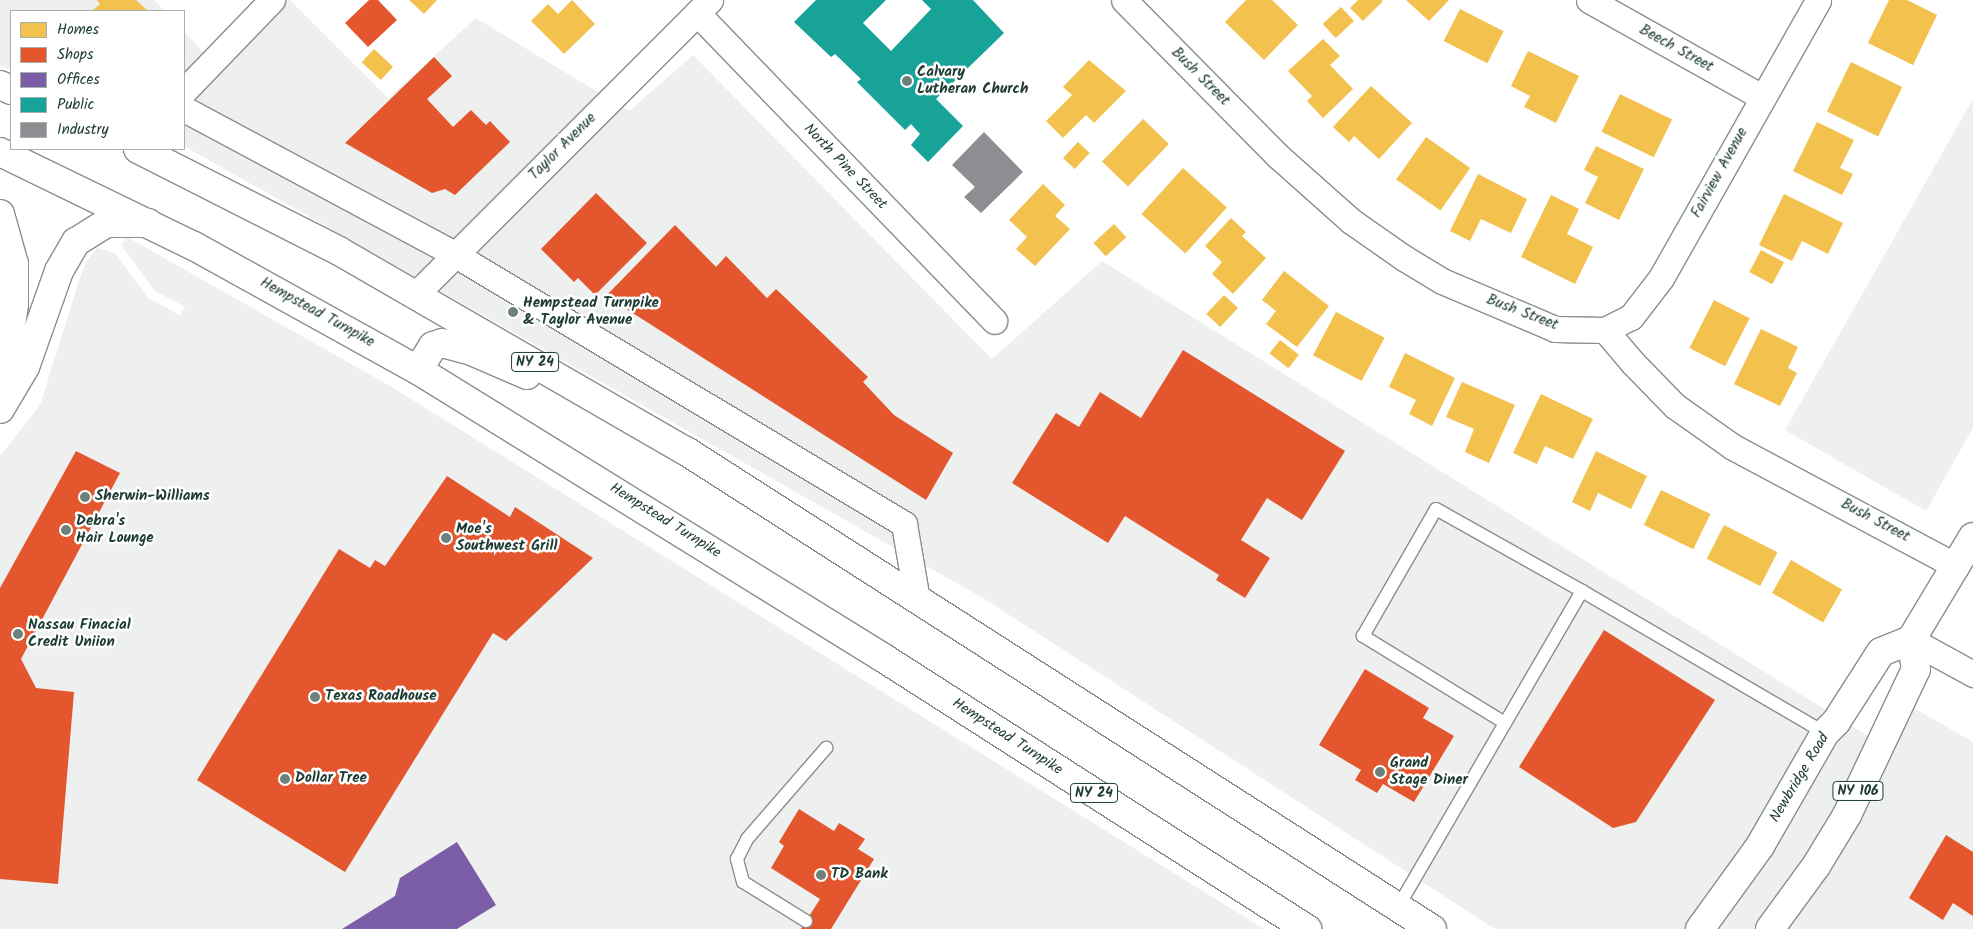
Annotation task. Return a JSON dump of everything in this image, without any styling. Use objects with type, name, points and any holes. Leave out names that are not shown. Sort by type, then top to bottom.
[{"type":"main road","name":"NY 24","points":[[140,150],[292,227],[416,294],[686,451],[1432,929]]},
{"type":"main road","name":"Hempstead Turnpike","points":[[0,152],[148,223],[418,370],[742,569],[1307,929]]},
{"type":"main road","points":[[0,214],[14,264],[12,313],[0,371]]},
{"type":"main road","points":[[0,409],[26,367],[59,271],[76,242],[106,223],[148,223]]},
{"type":"main road","points":[[418,370],[433,346],[442,343],[458,346],[537,379],[686,451]]},
{"type":"main road","points":[[1911,640],[1973,536]]},
{"type":"main road","name":"Newbridge Road","points":[[1700,929],[1760,846],[1825,733],[1836,722],[1881,652],[1911,640]]},
{"type":"main road","name":"NY 106","points":[[1770,929],[1816,866],[1847,815],[1916,669],[1911,640]]},
{"type":"street","points":[[185,90],[272,0]]},
{"type":"street","name":"Bush Street","points":[[1124,0],[1278,156],[1351,221],[1404,258],[1442,280],[1556,329],[1605,330],[1633,364],[1676,406],[1733,447],[1956,566]]},
{"type":"street","name":"Beech Street","points":[[1589,0],[1762,97]]},
{"type":"street","name":"Fairview Avenue","points":[[1605,330],[1631,316],[1661,278],[1818,0]]},
{"type":"street","name":"Taylor Avenue","points":[[416,294],[703,6]]},
{"type":"street","name":"North Pine Street","points":[[703,6],[994,321]]},
{"type":"street","points":[[185,110],[454,254],[904,524],[917,600]]},
{"type":"street","points":[[1911,640],[1973,674]]},
{"type":"lane","points":[[1504,723],[1363,636],[1436,509],[1825,733]]},
{"type":"lane","points":[[1398,907],[1582,592]]},
{"type":"lane","points":[[806,921],[743,882],[737,859],[747,839],[826,748]]},
{"type":"shaded area","points":[[0,0],[154,0],[164,10],[10,10],[10,70],[0,65]]},
{"type":"shaded area","points":[[261,0],[290,0],[388,98],[476,18],[629,111],[693,55],[992,359],[1102,261],[1889,749],[1912,707],[1973,742],[1973,929],[1495,929],[983,598],[185,147],[185,32],[208,58]]},
{"type":"shaded area","points":[[1973,99],[1973,428],[1926,511],[1785,430]]},
{"type":"shaded area","points":[[127,237],[390,386],[1264,929],[0,929],[0,456],[40,405],[78,284],[86,262],[97,248],[115,253],[148,298],[180,315],[185,307],[155,291],[121,245]]},
{"type":"building: Homes","points":[[97,0],[136,0],[147,10],[93,10],[100,4]]},
{"type":"building: Homes","points":[[409,0],[437,0],[424,14]]},
{"type":"building: Homes","points":[[572,0],[595,24],[564,54],[531,21],[548,4],[558,14]]},
{"type":"building: Homes","points":[[1246,0],[1272,0],[1298,25],[1264,60],[1225,22]]},
{"type":"building: Homes","points":[[1358,0],[1383,1],[1363,21],[1350,8]]},
{"type":"building: Homes","points":[[1406,0],[1449,0],[1429,21]]},
{"type":"building: Homes","points":[[1889,0],[1907,0],[1937,15],[1913,65],[1868,43]]},
{"type":"building: Homes","points":[[1341,7],[1354,21],[1336,38],[1323,24]]},
{"type":"building: Homes","points":[[1460,9],[1504,31],[1487,63],[1444,41]]},
{"type":"building: Homes","points":[[1323,39],[1340,56],[1330,65],[1353,89],[1323,118],[1307,101],[1312,96],[1288,71]]},
{"type":"building: Homes","points":[[374,49],[393,67],[381,80],[362,62]]},
{"type":"building: Homes","points":[[1528,51],[1579,76],[1556,123],[1524,107],[1530,96],[1511,86]]},
{"type":"building: Homes","points":[[1089,60],[1126,91],[1094,123],[1086,115],[1063,138],[1046,121],[1072,95],[1063,87]]},
{"type":"building: Homes","points":[[1851,62],[1902,87],[1878,136],[1827,111]]},
{"type":"building: Homes","points":[[1371,86],[1412,123],[1379,159],[1354,136],[1349,142],[1333,127]]},
{"type":"building: Homes","points":[[1620,94],[1672,119],[1654,157],[1602,132]]},
{"type":"building: Homes","points":[[1143,119],[1169,144],[1128,186],[1102,161]]},
{"type":"building: Homes","points":[[1817,122],[1854,140],[1840,168],[1853,174],[1842,195],[1793,171]]},
{"type":"building: Homes","points":[[1426,137],[1470,168],[1440,211],[1396,180]]},
{"type":"building: Homes","points":[[1078,142],[1090,153],[1075,169],[1063,158]]},
{"type":"building: Homes","points":[[1596,146],[1644,169],[1619,220],[1585,203],[1598,177],[1584,170]]},
{"type":"building: Homes","points":[[1183,168],[1227,207],[1185,254],[1142,214]]},
{"type":"building: Homes","points":[[1478,174],[1527,199],[1511,233],[1481,219],[1470,241],[1450,231]]},
{"type":"building: Homes","points":[[1043,184],[1065,205],[1055,216],[1070,229],[1035,266],[1016,249],[1027,237],[1009,220]]},
{"type":"building: Homes","points":[[1784,194],[1843,223],[1828,254],[1802,241],[1792,261],[1759,245]]},
{"type":"building: Homes","points":[[1551,195],[1579,209],[1567,234],[1593,247],[1575,284],[1521,257]]},
{"type":"building: Homes","points":[[1231,218],[1246,232],[1242,236],[1266,258],[1233,294],[1212,274],[1222,262],[1205,246]]},
{"type":"building: Homes","points":[[1114,224],[1126,237],[1106,256],[1094,243]]},
{"type":"building: Homes","points":[[1761,250],[1784,262],[1772,284],[1749,272]]},
{"type":"building: Homes","points":[[1284,271],[1329,306],[1297,347],[1266,324],[1276,311],[1262,300]]},
{"type":"building: Homes","points":[[1224,295],[1238,308],[1220,327],[1206,314]]},
{"type":"building: Homes","points":[[1714,300],[1750,318],[1725,366],[1689,348]]},
{"type":"building: Homes","points":[[1336,312],[1385,338],[1362,381],[1313,355]]},
{"type":"building: Homes","points":[[1761,329],[1798,347],[1788,368],[1797,373],[1780,406],[1734,384]]},
{"type":"building: Homes","points":[[1280,340],[1299,355],[1288,368],[1270,353]]},
{"type":"building: Homes","points":[[1405,353],[1455,378],[1432,426],[1409,414],[1416,400],[1389,387]]},
{"type":"building: Homes","points":[[1462,382],[1515,405],[1489,463],[1465,452],[1474,429],[1446,417]]},
{"type":"building: Homes","points":[[1541,394],[1593,419],[1573,459],[1545,446],[1537,464],[1513,453]]},
{"type":"building: Homes","points":[[1596,451],[1647,476],[1631,509],[1598,493],[1590,511],[1572,502]]},
{"type":"building: Homes","points":[[1661,490],[1710,514],[1693,549],[1644,525]]},
{"type":"building: Homes","points":[[1724,525],[1777,552],[1760,586],[1707,559]]},
{"type":"building: Homes","points":[[1791,560],[1842,590],[1823,622],[1772,593]]},
{"type":"building: Shops","points":[[369,0],[378,0],[397,20],[368,47],[345,23]]},
{"type":"building: Shops","points":[[434,57],[452,76],[427,99],[453,127],[471,110],[486,125],[490,121],[510,142],[455,195],[445,189],[432,193],[345,143]]},
{"type":"building: Shops","points":[[596,193],[647,243],[595,295],[578,278],[574,282],[541,249]]},
{"type":"building: Shops","points":[[675,225],[716,267],[726,256],[767,298],[776,289],[868,377],[863,382],[894,415],[953,453],[926,500],[606,296]]},
{"type":"building: Shops","points":[[1183,350],[1345,451],[1302,520],[1267,498],[1241,540],[1270,558],[1245,598],[1216,580],[1219,575],[1125,516],[1108,543],[1012,483],[1056,413],[1079,427],[1100,392],[1141,418]]},
{"type":"building: Shops","points":[[76,451],[120,473],[21,659],[36,688],[74,692],[58,884],[0,879],[0,588]]},
{"type":"building: Shops","points":[[447,476],[510,517],[515,507],[593,558],[506,641],[493,633],[345,872],[197,780],[339,549],[370,568],[375,560],[385,566]]},
{"type":"building: Shops","points":[[1604,630],[1715,700],[1636,822],[1613,828],[1519,767]]},
{"type":"building: Shops","points":[[1365,669],[1429,708],[1423,718],[1454,736],[1414,802],[1383,784],[1377,793],[1355,780],[1361,770],[1319,745]]},
{"type":"building: Shops","points":[[799,809],[834,831],[839,823],[865,839],[858,849],[874,859],[831,929],[801,929],[820,899],[771,868],[784,846],[779,842]]},
{"type":"building: Shops","points":[[1946,835],[1973,852],[1973,916],[1953,903],[1943,920],[1909,898]]},
{"type":"building: Offices","points":[[457,842],[496,905],[457,929],[342,929],[395,896],[400,878]]},
{"type":"building: Public","name":"Calvary Lutheran Church","points":[[816,0],[886,0],[863,23],[891,51],[931,9],[922,0],[973,0],[1004,33],[936,99],[963,126],[928,162],[911,145],[920,134],[911,124],[905,130],[857,82],[861,79],[835,54],[831,57],[794,22]]},
{"type":"building: Industry","points":[[984,132],[1023,172],[981,213],[964,197],[975,187],[952,165]]},
{"type":"place","name":"Calvary Lutheran Church","points":[[907,81]]},
{"type":"place","name":"Hempstead Turnpike & Taylor Avenue","points":[[513,312]]},
{"type":"place","name":"Sherwin-Williams","points":[[85,497]]},
{"type":"place","name":"Debra's Hair Lounge","points":[[66,530]]},
{"type":"place","name":"Moe's Southwest Grill","points":[[446,538]]},
{"type":"place","name":"Nassau Finacial Credit Uniion","points":[[18,634]]},
{"type":"place","name":"Texas Roadhouse","points":[[315,697]]},
{"type":"place","name":"Grand Stage Diner","points":[[1380,772]]},
{"type":"place","name":"Dollar Tree","points":[[285,779]]},
{"type":"place","name":"TD Bank","points":[[821,875]]}]
